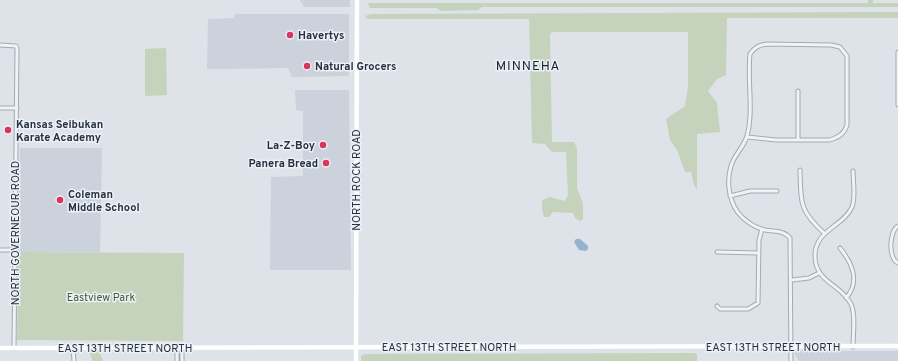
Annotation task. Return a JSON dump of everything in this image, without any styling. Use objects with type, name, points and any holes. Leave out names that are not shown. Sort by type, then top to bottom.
[{"type":"main road","name":"NORTH ROCK ROAD","points":[[356,361],[357,0]]},
{"type":"main road","name":"EAST 13TH STREET NORTH","points":[[0,348],[898,346]]},
{"type":"street","points":[[746,137],[776,140],[830,140],[839,137],[845,132],[847,125],[848,65],[846,53],[840,47],[831,45],[767,44],[759,45],[750,54],[749,110],[746,137],[731,165],[728,183],[732,202],[741,216],[753,225],[762,229],[782,232],[790,238],[792,280],[791,361]]},
{"type":"street","name":"NORTH GOVERNEOUR ROAD","points":[[0,45],[16,46],[17,108],[14,348]]},
{"type":"street","points":[[898,52],[898,105]]},
{"type":"street","points":[[798,91],[798,140]]},
{"type":"street","points":[[0,108],[17,108]]},
{"type":"street","points":[[800,170],[801,202],[804,212],[824,233]]},
{"type":"street","points":[[853,346],[853,309],[846,298],[819,273],[815,261],[815,250],[824,233],[844,217],[852,207],[854,171]]},
{"type":"street","points":[[730,196],[750,191],[777,191]]},
{"type":"street","points":[[898,226],[893,232],[892,256],[898,263]]},
{"type":"street","points":[[717,306],[720,309],[748,309],[754,307],[758,303],[759,240],[762,229]]},
{"type":"street","points":[[840,248],[850,261],[853,270],[853,287],[846,298]]},
{"type":"street","points":[[0,250],[16,250]]},
{"type":"street","points":[[717,252],[759,253]]},
{"type":"street","points":[[792,280],[809,278],[819,273]]},
{"type":"street","points":[[73,348],[74,361]]},
{"type":"street","points":[[177,361],[179,348]]},
{"type":"street","points":[[179,348],[182,361]]},
{"type":"shaded area","points":[[300,0],[350,0],[350,7],[304,7]]},
{"type":"shaded area","points":[[235,14],[349,14],[349,76],[292,77],[288,68],[207,69],[208,19],[234,18]]},
{"type":"shaded area","points":[[295,90],[349,90],[351,270],[270,270],[271,177],[303,176],[303,111],[296,110]]},
{"type":"shaded area","name":"Coleman Middle School","points":[[20,148],[102,148],[100,252],[18,252]]},
{"type":"shaded area","points":[[793,351],[898,351],[898,361],[799,361]]},
{"type":"green space","points":[[868,0],[873,0],[873,3],[898,3],[898,7],[482,7],[478,10],[441,11],[437,8],[370,8],[368,3],[868,3]]},
{"type":"green space","points":[[898,12],[898,18],[727,18],[726,75],[717,79],[708,91],[717,103],[720,132],[697,134],[697,190],[694,185],[691,172],[685,172],[677,150],[670,140],[666,119],[685,106],[688,86],[688,32],[552,32],[550,35],[552,142],[574,142],[577,148],[577,188],[583,203],[583,219],[580,221],[575,218],[573,213],[553,212],[549,217],[544,217],[542,200],[550,197],[565,201],[568,195],[566,152],[552,152],[545,144],[532,143],[529,19],[368,19],[365,16],[371,14]]},
{"type":"green space","points":[[166,48],[167,95],[145,96],[145,49]]},
{"type":"green space","name":"Eastview Park","points":[[18,252],[184,253],[183,341],[17,340]]},
{"type":"green space","points":[[89,351],[99,351],[103,361],[93,361]]},
{"type":"green space","points":[[365,354],[697,354],[697,361],[361,361],[361,356]]},
{"type":"water","points":[[576,239],[580,239],[588,246],[586,251],[579,250],[574,242]]},
{"type":"place","name":"Havertys","points":[[290,35]]},
{"type":"place","name":"Natural Grocers","points":[[307,66]]},
{"type":"place","name":"Kansas Seibukan Karate Academy","points":[[8,130]]},
{"type":"place","name":"La-Z-Boy","points":[[323,145]]},
{"type":"place","name":"Panera Bread","points":[[326,163]]},
{"type":"place","name":"Coleman Middle School","points":[[60,200]]},
{"type":"district","name":"MINNEHA","points":[[528,65]]}]
